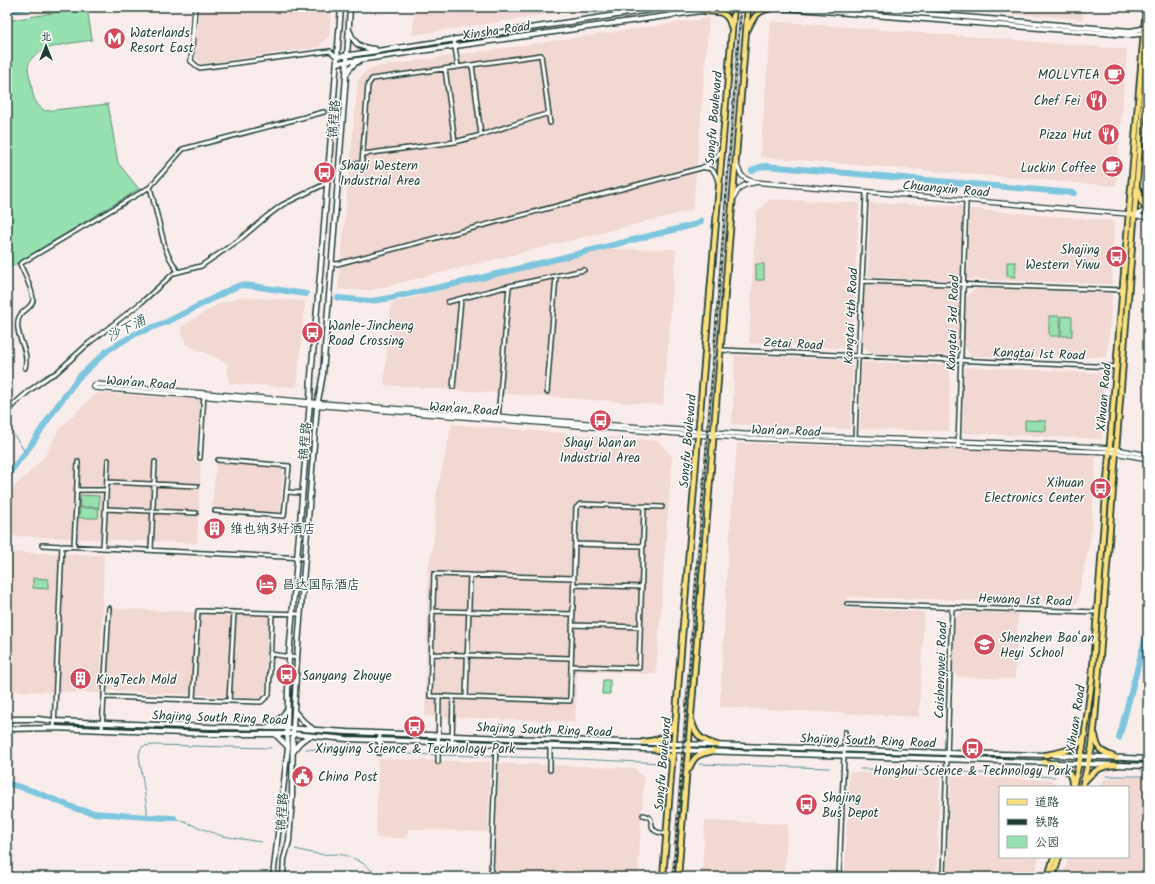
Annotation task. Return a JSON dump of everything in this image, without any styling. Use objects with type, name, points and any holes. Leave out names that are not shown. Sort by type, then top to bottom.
[{"type":"main road","name":"锦程路","points":[[274,877],[288,747],[287,728],[289,656],[341,7]]},
{"type":"main road","name":"锦程路","points":[[283,877],[284,859],[289,840],[292,797],[294,751],[293,729],[300,614],[317,404],[323,374],[340,166],[350,7]]},
{"type":"main road","name":"Xinsha Road","points":[[337,57],[670,7]]},
{"type":"main road","name":"Xinsha Road","points":[[337,63],[728,7]]},
{"type":"main road","name":"Songfu Boulevard","points":[[663,877],[698,433],[734,7]]},
{"type":"main road","name":"Songfu Boulevard","points":[[678,877],[748,7]]},
{"type":"main road","points":[[771,7],[1130,35],[1146,31]]},
{"type":"main road","points":[[746,34],[755,15],[763,10],[775,7]]},
{"type":"main road","points":[[848,7],[1130,31],[1146,31]]},
{"type":"main road","name":"Xihuan Road","points":[[1073,786],[1081,756],[1092,679],[1129,214],[1146,31],[1146,7]]},
{"type":"main road","points":[[704,10],[726,15],[730,20],[732,31]]},
{"type":"main road","points":[[349,29],[352,38],[363,48],[381,50]]},
{"type":"main road","name":"Xihuan Road","points":[[1082,786],[1090,756],[1094,729],[1148,41]]},
{"type":"main road","points":[[346,75],[349,68],[354,63],[365,59]]},
{"type":"main road","points":[[1137,187],[1141,201],[1147,210]]},
{"type":"main road","points":[[267,728],[278,721],[288,710]]},
{"type":"main road","points":[[294,711],[300,719],[314,730]]},
{"type":"main road","points":[[643,742],[657,740],[667,735],[672,730],[676,716]]},
{"type":"main road","points":[[691,718],[695,730],[699,736],[708,742],[717,745]]},
{"type":"main road","name":"Shajing South Ring Road","points":[[7,719],[38,719],[55,721],[210,727],[287,728],[452,736],[1045,754],[1148,759]]},
{"type":"main road","name":"Shajing South Ring Road","points":[[7,729],[54,728],[210,734],[293,734],[379,740],[1148,766]]},
{"type":"main road","points":[[1094,729],[1098,748],[1116,758]]},
{"type":"main road","points":[[276,734],[288,747]]},
{"type":"main road","points":[[294,751],[298,743],[310,736]]},
{"type":"main road","points":[[1045,754],[1072,748],[1080,743],[1084,736]]},
{"type":"main road","points":[[654,750],[661,751],[668,756],[672,762],[672,770]]},
{"type":"main road","points":[[687,776],[695,757],[700,754],[713,751]]},
{"type":"main road","points":[[1044,762],[1067,770],[1072,777],[1073,786]]},
{"type":"main road","points":[[1082,786],[1091,774],[1097,770],[1116,765]]},
{"type":"main road","points":[[1048,877],[1054,858]]},
{"type":"main road","points":[[1053,877],[1059,858]]},
{"type":"street","points":[[195,7],[191,61],[199,68],[330,51],[337,57]]},
{"type":"street","points":[[454,40],[458,67]]},
{"type":"street","points":[[340,166],[362,163],[368,85],[372,80],[541,55],[550,123]]},
{"type":"street","points":[[472,65],[481,135]]},
{"type":"street","points":[[445,69],[455,142]]},
{"type":"street","points":[[25,368],[27,360],[18,329],[18,319],[33,299],[20,264],[150,186],[183,149],[324,112]]},
{"type":"street","points":[[363,154],[455,142],[549,113]]},
{"type":"street","points":[[332,264],[337,264],[701,168],[713,163],[722,148]]},
{"type":"street","name":"Chuangxin Road","points":[[736,162],[741,176],[747,180],[755,182],[1129,214],[1148,218]]},
{"type":"street","points":[[701,168],[708,168],[714,171],[717,176],[719,186]]},
{"type":"street","points":[[733,200],[739,188],[755,182]]},
{"type":"street","points":[[7,414],[29,391],[56,373],[89,343],[142,302],[167,278],[178,272],[201,266],[239,240],[282,205],[327,183]]},
{"type":"street","points":[[150,186],[165,246],[168,255],[178,272]]},
{"type":"street","name":"Kangtai 4th Road","points":[[855,440],[866,192]]},
{"type":"street","name":"Kangtai 3rd Road","points":[[958,444],[966,200]]},
{"type":"street","name":"Chuangxin Road","points":[[1135,215],[1147,210]]},
{"type":"street","points":[[448,302],[509,286],[584,270]]},
{"type":"street","points":[[547,392],[556,276]]},
{"type":"street","points":[[863,281],[1123,290]]},
{"type":"street","points":[[498,418],[509,286]]},
{"type":"street","points":[[453,387],[461,299]]},
{"type":"street","name":"Zetai Road","points":[[720,350],[961,360]]},
{"type":"street","name":"Kangtai 1st Road","points":[[961,360],[1117,367]]},
{"type":"street","name":"Wan'an Road","points":[[204,395],[96,384],[93,386],[95,388],[713,434],[1116,451]]},
{"type":"street","points":[[200,458],[204,395]]},
{"type":"street","points":[[1116,451],[1148,455]]},
{"type":"street","points":[[1116,451],[1148,459]]},
{"type":"street","points":[[103,548],[108,460]]},
{"type":"street","points":[[215,511],[284,516],[289,466],[218,460]]},
{"type":"street","points":[[74,546],[78,462]]},
{"type":"street","points":[[151,550],[154,462]]},
{"type":"street","points":[[107,482],[197,486]]},
{"type":"street","points":[[77,490],[106,490]]},
{"type":"street","points":[[287,492],[302,493]]},
{"type":"street","points":[[574,578],[434,574],[430,696],[570,701],[574,585],[576,508],[580,504],[662,507]]},
{"type":"street","points":[[571,666],[639,668],[644,507]]},
{"type":"street","points":[[105,509],[196,513]]},
{"type":"street","points":[[575,544],[643,546]]},
{"type":"street","points":[[42,545],[305,558]]},
{"type":"street","points":[[54,728],[62,546]]},
{"type":"street","points":[[466,697],[470,575]]},
{"type":"street","points":[[574,585],[642,587]]},
{"type":"street","name":"Hewang 1st Road","points":[[847,604],[1097,612]]},
{"type":"street","name":"Caishengwei Road","points":[[943,877],[952,607]]},
{"type":"street","points":[[102,730],[109,608]]},
{"type":"street","points":[[193,700],[198,611],[300,614]]},
{"type":"street","points":[[433,611],[573,614]]},
{"type":"street","points":[[229,701],[234,612]]},
{"type":"street","points":[[104,697],[261,702],[269,695],[272,613]]},
{"type":"street","points":[[572,625],[640,627]]},
{"type":"street","points":[[270,654],[297,658]]},
{"type":"street","points":[[432,654],[571,658]]},
{"type":"street","points":[[438,762],[439,696]]},
{"type":"street","points":[[452,742],[453,696]]},
{"type":"street","points":[[839,877],[845,732]]},
{"type":"street","points":[[379,753],[380,733]]},
{"type":"street","points":[[491,871],[496,744]]},
{"type":"street","points":[[550,746],[550,770]]},
{"type":"street","points":[[643,815],[648,816],[654,830],[667,834]]},
{"type":"shaded area","points":[[200,7],[331,7],[329,36],[318,47],[202,64],[195,57]]},
{"type":"shaded area","points":[[415,7],[599,7],[412,35]]},
{"type":"shaded area","points":[[1011,7],[1084,7],[1083,19],[1012,14]]},
{"type":"shaded area","points":[[709,18],[693,210],[371,290],[338,290],[358,80],[369,68]]},
{"type":"shaded area","points":[[771,21],[1127,49],[1116,186],[760,157]]},
{"type":"shaded area","points":[[770,199],[859,203],[851,349],[749,343],[756,213]]},
{"type":"shaded area","points":[[870,203],[962,206],[960,280],[868,277]]},
{"type":"shaded area","points":[[970,209],[1114,221],[1112,284],[967,279]]},
{"type":"shaded area","points":[[606,249],[676,249],[663,405],[384,385],[391,303]]},
{"type":"shaded area","points":[[865,283],[960,287],[958,348],[950,355],[870,353],[862,345]]},
{"type":"shaded area","points":[[975,289],[1112,294],[1107,357],[971,356],[964,345],[966,297]]},
{"type":"shaded area","points":[[241,297],[305,301],[297,387],[229,384],[227,363],[186,344],[181,327],[218,304]]},
{"type":"shaded area","points":[[735,355],[853,360],[850,429],[732,424]]},
{"type":"shaded area","points":[[862,362],[950,365],[949,431],[860,429]]},
{"type":"shaded area","points":[[965,367],[1104,373],[1102,439],[962,433]]},
{"type":"shaded area","points":[[96,393],[200,400],[195,462],[201,462],[197,543],[7,536],[7,495],[45,456],[59,429]]},
{"type":"shaded area","points":[[452,424],[658,441],[672,457],[656,674],[577,671],[575,722],[425,716],[428,568],[434,540],[436,495]]},
{"type":"shaded area","points":[[737,443],[1050,452],[1096,455],[1091,535],[1077,603],[846,597],[845,608],[924,612],[919,717],[720,707],[727,569]]},
{"type":"shaded area","points":[[216,462],[283,468],[280,514],[212,508]]},
{"type":"shaded area","points":[[7,552],[104,555],[100,693],[7,691]]},
{"type":"shaded area","points":[[106,608],[269,616],[265,691],[260,698],[102,690]]},
{"type":"shaded area","name":"Shenzhen Bao‘an Heyi School","points":[[963,612],[1018,613],[1015,679],[958,677],[952,670],[955,617]]},
{"type":"shaded area","points":[[378,759],[490,762],[488,832],[408,829],[408,838],[376,838]]},
{"type":"shaded area","points":[[498,763],[634,768],[644,778],[638,874],[628,873],[627,877],[494,877]]},
{"type":"shaded area","points":[[849,772],[940,776],[936,877],[845,877]]},
{"type":"shaded area","points":[[951,776],[1051,780],[1058,786],[999,786],[999,858],[1039,858],[1034,877],[947,877]]},
{"type":"shaded area","points":[[1148,776],[1148,877],[1063,877],[1069,858],[1129,858],[1129,786],[1100,786],[1105,779]]},
{"type":"shaded area","points":[[705,821],[788,824],[784,877],[702,877]]},
{"type":"green space","points":[[87,7],[92,40],[55,46],[37,54],[31,60],[28,67],[33,95],[38,105],[45,111],[108,104],[118,163],[139,189],[7,270],[7,21]]},
{"type":"green space","points":[[1007,262],[1016,262],[1015,277],[1007,276]]},
{"type":"green space","points":[[756,264],[764,264],[764,280],[756,280]]},
{"type":"green space","points":[[1049,316],[1060,316],[1060,336],[1049,336]]},
{"type":"green space","points":[[1062,316],[1072,317],[1072,336],[1061,336]]},
{"type":"green space","points":[[1025,420],[1046,421],[1046,431],[1025,430]]},
{"type":"green space","points":[[80,495],[99,496],[99,507],[80,507]]},
{"type":"green space","points":[[80,508],[99,508],[98,518],[79,518]]},
{"type":"green space","points":[[33,578],[48,579],[48,589],[33,588]]},
{"type":"green space","points":[[603,680],[610,680],[610,694],[602,694]]},
{"type":"waterway","points":[[7,11],[31,7]]},
{"type":"waterway","points":[[752,171],[766,166],[1074,193]]},
{"type":"waterway","points":[[338,298],[370,301],[385,299],[468,281],[697,224],[701,221]]},
{"type":"waterway","name":"沙下涌","points":[[7,476],[31,445],[78,378],[108,350],[135,334],[169,321],[241,285],[306,294]]},
{"type":"waterway","points":[[7,424],[25,452]]},
{"type":"waterway","points":[[1119,738],[1148,628]]},
{"type":"waterway","points":[[147,817],[139,755],[141,748],[144,746],[271,748]]},
{"type":"waterway","points":[[306,749],[321,750]]},
{"type":"waterway","points":[[387,753],[437,755]]},
{"type":"waterway","points":[[440,755],[549,758]]},
{"type":"waterway","points":[[552,758],[663,763]]},
{"type":"waterway","points":[[699,764],[829,768]]},
{"type":"waterway","points":[[860,769],[932,771]]},
{"type":"waterway","points":[[961,772],[1055,777]]},
{"type":"waterway","points":[[1106,776],[1148,776]]},
{"type":"waterway","points":[[7,783],[33,791],[77,809],[94,813],[174,818]]},
{"type":"waterway","points":[[174,818],[222,836],[261,842]]},
{"type":"waterway","points":[[295,849],[316,854],[338,854],[350,857],[365,865],[378,877]]},
{"type":"railway","points":[[673,877],[741,7]]},
{"type":"place","name":"Waterlands Resort East","points":[[114,39]]},
{"type":"place","name":"MOLLYTEA","points":[[1115,74]]},
{"type":"place","name":"Chef Fei","points":[[1096,100]]},
{"type":"place","name":"Pizza Hut","points":[[1108,134]]},
{"type":"place","name":"Luckin Coffee","points":[[1112,167]]},
{"type":"place","name":"Shayi Western Industrial Area","points":[[325,172]]},
{"type":"place","name":"Shajing Western Yiwu","points":[[1116,256]]},
{"type":"place","name":"Wanle-Jincheng Road Crossing","points":[[312,332]]},
{"type":"place","name":"Shayi Wan'an Industrial Area","points":[[600,420]]},
{"type":"place","name":"Xihuan Electronics Center","points":[[1100,489]]},
{"type":"place","name":"维也纳3好酒店","points":[[215,528]]},
{"type":"place","name":"昌达国际酒店","points":[[267,584]]},
{"type":"place","name":"Shenzhen Bao‘an Heyi School","points":[[985,644]]},
{"type":"place","name":"Sanyang Zhouye","points":[[286,675]]},
{"type":"place","name":"KingTech Mold","points":[[80,679]]},
{"type":"place","name":"Xingying Science & Technology Park","points":[[415,726]]},
{"type":"place","name":"Honghui Science & Technology Park","points":[[972,748]]},
{"type":"place","name":"China Post","points":[[303,776]]},
{"type":"place","name":"Shajing Bus Depot","points":[[807,804]]}]
